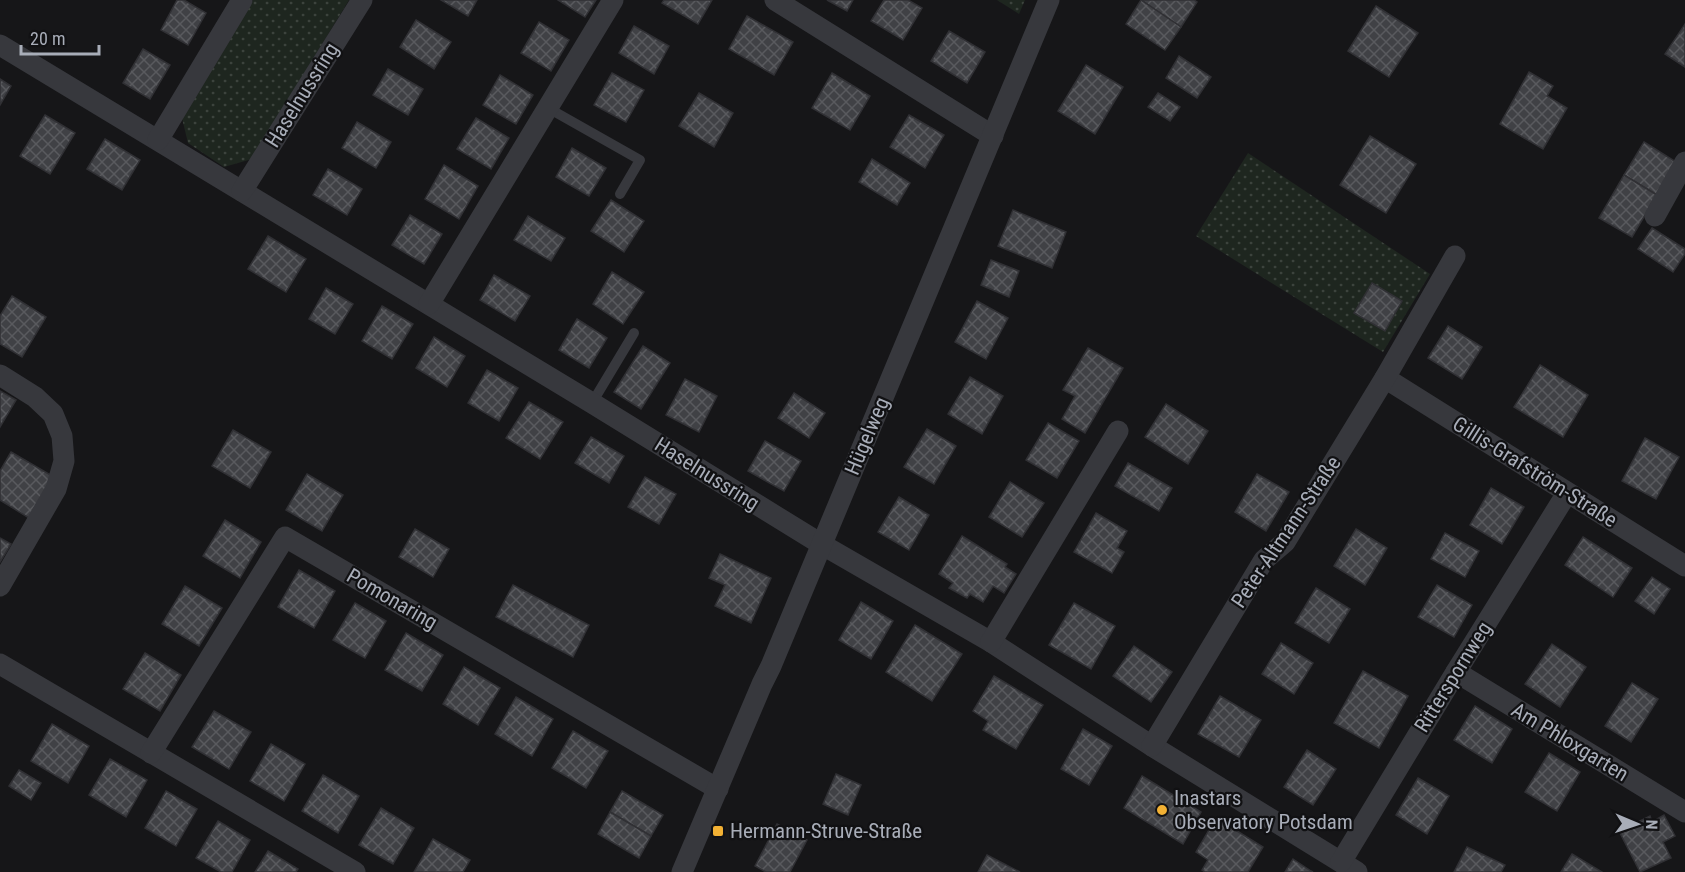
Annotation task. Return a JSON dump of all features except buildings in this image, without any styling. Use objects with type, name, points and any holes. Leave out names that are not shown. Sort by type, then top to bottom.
[{"type":"street","points":[[158,140],[242,0]]},
{"type":"street","name":"Haselnussring","points":[[242,191],[362,0]]},
{"type":"street","points":[[429,304],[614,0]]},
{"type":"street","points":[[775,0],[993,136]]},
{"type":"street","name":"Hügelweg","points":[[682,872],[771,666],[1049,0]]},
{"type":"street","name":"Haselnussring","points":[[0,45],[821,544]]},
{"type":"street","points":[[1655,216],[1685,162]]},
{"type":"street","name":"Peter-Altmann-Straße","points":[[1152,746],[1264,560],[1285,542],[1385,378],[1455,256]]},
{"type":"street","points":[[0,375],[35,397],[53,414],[62,436],[64,461],[56,489],[0,586]]},
{"type":"street","name":"Gillis-Grafström-Straße","points":[[1385,378],[1685,566]]},
{"type":"street","points":[[991,642],[1118,431]]},
{"type":"street","name":"Ritterspornweg","points":[[1349,867],[1456,672],[1567,493]]},
{"type":"street","name":"Pomonaring","points":[[151,753],[285,537],[718,789]]},
{"type":"street","points":[[821,544],[991,642],[1152,746],[1349,867]]},
{"type":"street","points":[[0,663],[356,872]]},
{"type":"street","name":"Am Phloxgarten","points":[[1456,672],[1685,812]]},
{"type":"lane","points":[[548,108],[640,160],[620,194]]},
{"type":"lane","points":[[592,403],[634,333]]},
{"type":"shaded area","points":[[253,0],[349,0],[252,159],[224,167],[188,143],[182,118]]},
{"type":"shaded area","points":[[997,0],[1025,0],[1019,14]]},
{"type":"shaded area","points":[[1248,153],[1430,274],[1383,352],[1196,236]]},
{"type":"place","name":"Inastars Observatory Potsdam","points":[[1162,810]]},
{"type":"place","name":"Hermann-Struve-Straße","points":[[718,831]]}]
